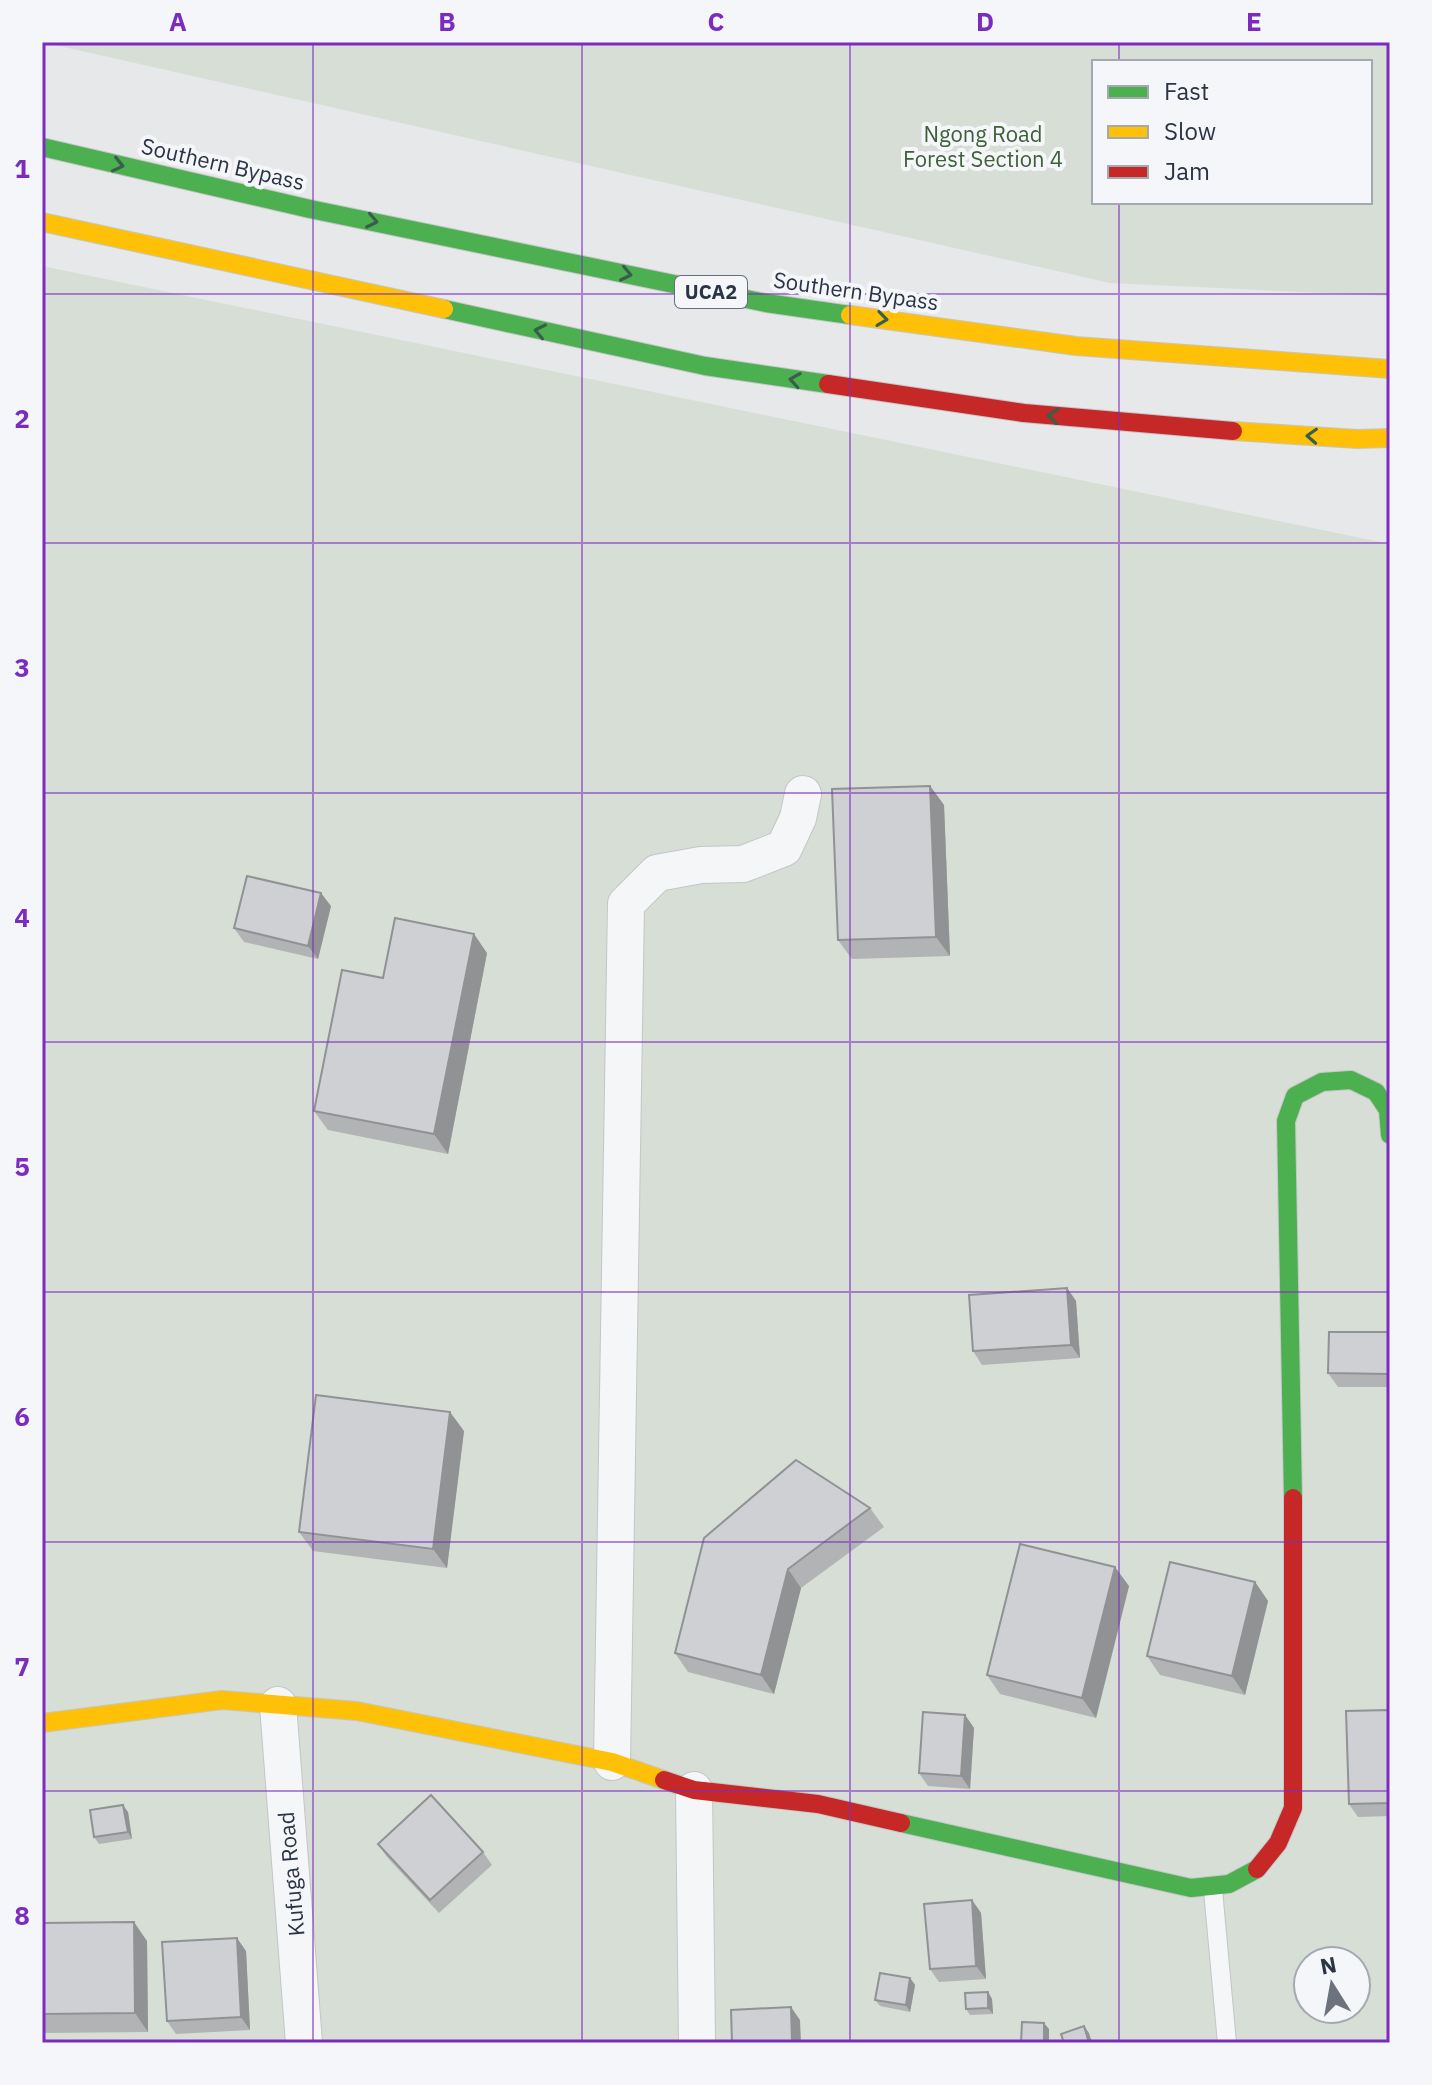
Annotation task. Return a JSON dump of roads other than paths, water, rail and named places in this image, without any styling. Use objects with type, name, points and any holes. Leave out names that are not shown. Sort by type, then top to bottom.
[{"type":"main road","name":"Southern Bypass","points":[[42,147],[310,209],[766,303],[1076,346],[1390,369]]},
{"type":"main road","points":[[42,222],[705,366],[1024,413],[1182,428],[1357,439],[1390,438]]},
{"type":"main road","points":[[42,1723],[222,1700],[357,1711],[612,1762],[694,1790],[818,1804],[1191,1888],[1213,1890],[1236,1881],[1267,1862],[1283,1837],[1293,1808],[1293,1427],[1286,1121],[1295,1096],[1322,1082],[1351,1080],[1376,1092],[1388,1110],[1390,1135]]},
{"type":"street","points":[[612,1762],[626,904],[657,873],[701,865],[743,864],[784,848],[798,818],[803,794]]},
{"type":"street","name":"Kufuga Road","points":[[278,1705],[304,2043]]},
{"type":"street","points":[[694,1790],[697,2043]]},
{"type":"lane","points":[[1213,1890],[1227,2043]]},
{"type":"park label","name":"Ngong Road Forest Section 4","points":[[983,146]]}]
